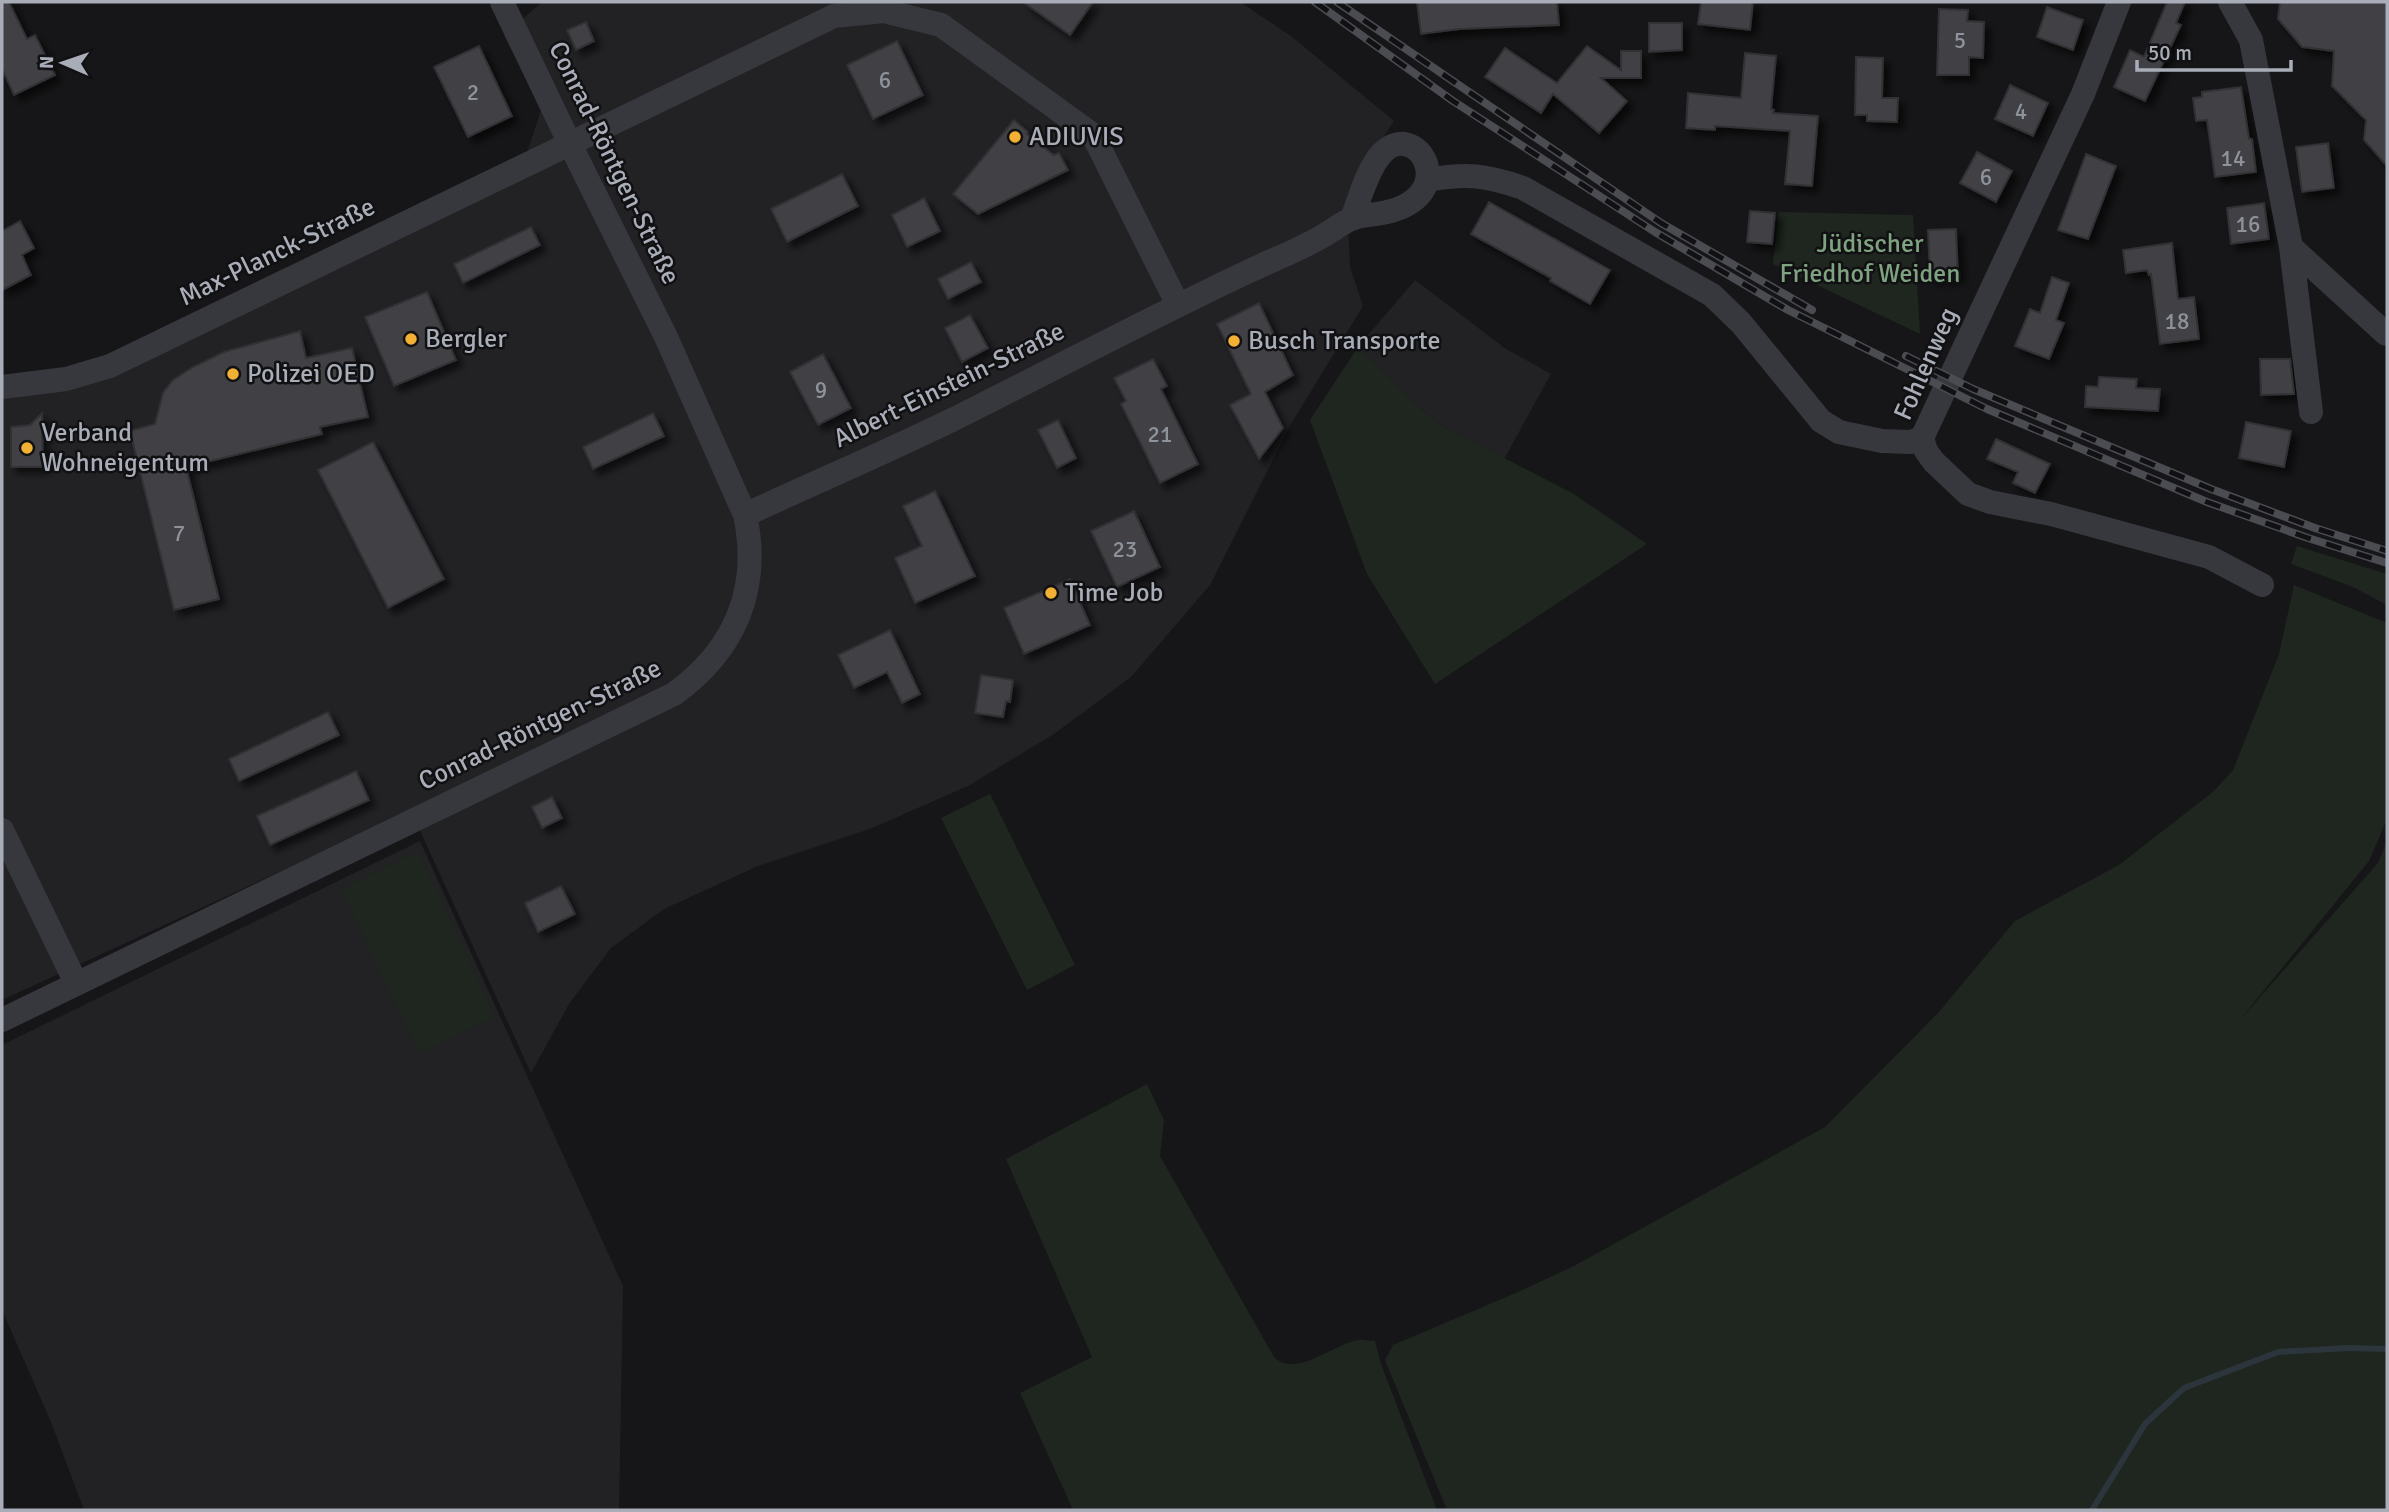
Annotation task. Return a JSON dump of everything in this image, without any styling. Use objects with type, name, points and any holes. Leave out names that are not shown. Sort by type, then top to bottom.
[{"type":"street","name":"Conrad-Röntgen-Straße","points":[[2,1020],[674,694],[693,680],[716,656],[740,612],[747,589],[750,563],[750,540],[745,515],[666,337],[502,2]]},
{"type":"street","name":"Fohlenweg","points":[[2119,2],[2083,94],[1922,438],[1926,451],[1934,462],[1968,494],[1990,502],[2051,514],[2209,557],[2262,586]]},
{"type":"street","points":[[2230,2],[2251,40],[2291,247],[2311,412]]},
{"type":"street","points":[[570,144],[834,16],[884,11],[941,25],[1093,135],[1178,305]]},
{"type":"street","name":"Max-Planck-Straße","points":[[2,387],[66,379],[110,366],[570,144]]},
{"type":"street","points":[[1353,216],[1373,166],[1382,153],[1391,147],[1412,146],[1421,152],[1429,169],[1428,180],[1460,174],[1495,178],[1523,188],[1712,295],[1741,323],[1821,421],[1839,432],[1882,441],[1911,442],[1922,438]]},
{"type":"street","name":"Albert-Einstein-Straße","points":[[745,515],[950,421],[1178,305],[1321,237],[1353,216],[1376,214],[1416,200],[1428,180]]},
{"type":"street","points":[[2291,247],[2386,334]]},
{"type":"street","points":[[2,830],[76,983]]},
{"type":"shaded area","points":[[542,2],[1240,2],[1291,36],[1394,121],[1359,174],[1347,205],[1350,267],[1363,306],[1291,424],[1210,585],[1131,677],[1054,734],[968,786],[870,829],[758,866],[664,909],[611,948],[569,1004],[531,1073],[411,811],[2,1000],[2,377],[38,374],[96,360],[527,153],[541,110],[504,35]]},
{"type":"shaded area","points":[[1415,280],[1506,349],[1551,374],[1504,459],[1446,428],[1414,403],[1358,347]]},
{"type":"shaded area","points":[[420,841],[623,1286],[619,1510],[84,1510],[51,1422],[2,1310],[2,1045]]},
{"type":"green space","name":"Jüdischer Friedhof Weiden","points":[[1779,212],[1913,215],[1920,334],[1773,264]]},
{"type":"green space","points":[[1358,347],[1414,403],[1446,428],[1574,494],[1647,544],[1435,684],[1367,574],[1310,420]]},
{"type":"green space","points":[[2297,546],[2387,574],[2387,605],[2353,587],[2291,564]]},
{"type":"green space","points":[[2294,585],[2387,623],[2387,819],[2369,861],[2239,1021],[2378,863],[2387,841],[2387,1510],[1447,1510],[1385,1360],[1393,1345],[1574,1266],[1825,1127],[1938,1013],[2015,921],[2119,865],[2214,791],[2233,770],[2279,654]]},
{"type":"green space","points":[[990,794],[1075,965],[1027,990],[941,818]]},
{"type":"green space","points":[[418,851],[495,1017],[419,1053],[341,889]]},
{"type":"green space","points":[[1147,1084],[1164,1120],[1160,1156],[1274,1357],[1283,1363],[1293,1364],[1315,1358],[1348,1343],[1360,1340],[1375,1341],[1381,1364],[1437,1510],[1073,1510],[1020,1393],[1092,1357],[1006,1159]]},
{"type":"building","points":[[2,2],[9,2],[27,39],[35,35],[55,75],[14,95],[2,69]]},
{"type":"building","points":[[1023,2],[1093,2],[1070,35]]},
{"type":"building","points":[[1417,2],[1557,2],[1559,25],[1460,29],[1421,34]]},
{"type":"building","points":[[1701,2],[1753,2],[1750,30],[1698,24]]},
{"type":"building","points":[[2167,2],[2185,2],[2176,23],[2181,25],[2145,101],[2114,87],[2130,50],[2144,57]]},
{"type":"building","points":[[2280,2],[2387,2],[2387,166],[2364,140],[2366,120],[2332,86],[2334,51],[2302,47],[2278,19]]},
{"type":"building","points":[[2047,7],[2083,20],[2073,50],[2037,37]]},
{"type":"building","points":[[1939,9],[1968,10],[1967,21],[1984,22],[1983,58],[1969,57],[1969,75],[1937,75]]},
{"type":"building","points":[[586,22],[594,41],[576,50],[567,30]]},
{"type":"building","points":[[1649,23],[1682,23],[1682,50],[1649,52]]},
{"type":"building","points":[[897,41],[923,95],[873,119],[847,65]]},
{"type":"building","points":[[479,46],[512,116],[468,137],[434,67]]},
{"type":"building","points":[[1587,46],[1621,70],[1621,51],[1641,51],[1641,78],[1601,78],[1627,101],[1599,133],[1553,94],[1541,113],[1485,77],[1505,48],[1557,83]]},
{"type":"building","points":[[1745,53],[1776,56],[1771,109],[1774,110],[1773,113],[1818,116],[1812,186],[1785,184],[1790,131],[1715,126],[1715,130],[1686,128],[1688,93],[1741,98]]},
{"type":"building","points":[[1856,57],[1883,58],[1882,98],[1898,98],[1897,122],[1867,121],[1867,115],[1855,115]]},
{"type":"building","points":[[2010,85],[2048,103],[2033,136],[1995,119]]},
{"type":"building","points":[[2241,87],[2256,172],[2215,177],[2207,120],[2196,121],[2193,98],[2202,97],[2202,92]]},
{"type":"building","points":[[1014,120],[1054,155],[1059,153],[1068,170],[978,214],[953,194]]},
{"type":"building","points":[[2328,143],[2334,188],[2302,192],[2296,147]]},
{"type":"building","points":[[1977,152],[2012,171],[1996,202],[1960,183]]},
{"type":"building","points":[[2086,154],[2116,166],[2088,239],[2058,230]]},
{"type":"building","points":[[842,174],[858,206],[787,242],[771,209]]},
{"type":"building","points":[[924,198],[940,231],[907,247],[892,215]]},
{"type":"building","points":[[1489,202],[1610,270],[1590,304],[1550,281],[1551,278],[1471,234]]},
{"type":"building","points":[[2264,203],[2269,239],[2231,244],[2227,208]]},
{"type":"building","points":[[1750,211],[1775,213],[1772,244],[1747,242]]},
{"type":"building","points":[[20,221],[34,248],[22,255],[31,275],[2,290],[2,231]]},
{"type":"building","points":[[531,227],[540,245],[463,283],[454,264]]},
{"type":"building","points":[[1956,229],[1958,277],[1930,278],[1928,230]]},
{"type":"building","points":[[2172,243],[2178,299],[2194,297],[2199,339],[2160,344],[2151,274],[2149,275],[2147,270],[2126,273],[2123,250]]},
{"type":"building","points":[[971,262],[981,282],[948,299],[938,279]]},
{"type":"building","points":[[2052,277],[2069,283],[2056,320],[2064,323],[2049,359],[2015,346],[2030,309],[2040,313]]},
{"type":"building","name":"Bergler","points":[[427,292],[456,360],[394,386],[365,317]]},
{"type":"building","points":[[1259,303],[1293,375],[1265,392],[1283,428],[1259,459],[1230,405],[1251,394],[1217,324]]},
{"type":"building","points":[[970,315],[988,348],[962,362],[945,328]]},
{"type":"building","points":[[300,331],[306,358],[352,348],[368,417],[320,427],[322,434],[186,467],[219,599],[174,610],[130,431],[155,424],[163,393],[173,380],[193,367],[224,352]]},
{"type":"building","points":[[823,354],[851,408],[818,425],[790,372]]},
{"type":"building","points":[[1153,359],[1167,386],[1161,389],[1198,464],[1160,483],[1121,404],[1126,401],[1114,378]]},
{"type":"building","points":[[2260,359],[2290,359],[2294,394],[2261,395]]},
{"type":"building","points":[[2099,377],[2137,379],[2136,388],[2160,389],[2158,411],[2085,407],[2086,386],[2098,387]]},
{"type":"building","name":"Verband Wohneigentum","points":[[42,413],[43,467],[11,467],[11,427],[30,425]]},
{"type":"building","points":[[653,413],[664,436],[593,469],[583,447]]},
{"type":"building","points":[[1058,420],[1076,458],[1057,468],[1038,430]]},
{"type":"building","points":[[2246,422],[2291,431],[2284,467],[2239,458]]},
{"type":"building","points":[[1996,439],[2050,464],[2035,493],[2013,483],[2018,472],[1987,459]]},
{"type":"building","points":[[373,442],[444,579],[388,608],[318,470]]},
{"type":"building","points":[[935,491],[975,576],[915,603],[895,558],[922,546],[903,506]]},
{"type":"building","points":[[1134,511],[1160,567],[1117,587],[1091,531]]},
{"type":"building","points":[[1070,579],[1090,625],[1024,654],[1004,608]]},
{"type":"building","points":[[890,630],[920,694],[902,703],[887,672],[854,688],[838,655]]},
{"type":"building","points":[[981,675],[1013,680],[1010,702],[1006,701],[1003,717],[975,713]]},
{"type":"building","points":[[328,712],[339,735],[239,781],[229,759]]},
{"type":"building","points":[[356,771],[369,800],[270,845],[257,816]]},
{"type":"building","points":[[552,797],[562,818],[542,828],[532,807]]},
{"type":"building","points":[[561,886],[575,914],[538,932],[525,903]]},
{"type":"waterway","points":[[2092,1510],[2145,1424],[2184,1388],[2278,1352],[2387,1349]]},
{"type":"railway","points":[[1315,2],[1453,101],[1655,232],[1788,310],[1987,409],[2207,502],[2387,563]]},
{"type":"railway","points":[[1337,2],[1661,223],[1812,310]]},
{"type":"railway","points":[[1906,356],[1973,389],[2211,489],[2315,528],[2387,551]]},
{"type":"place","name":"ADIUVIS","points":[[1015,137]]},
{"type":"place","name":"Bergler","points":[[411,339]]},
{"type":"place","name":"Busch Transporte","points":[[1234,341]]},
{"type":"place","name":"Polizei OED","points":[[233,374]]},
{"type":"place","name":"Verband Wohneigentum","points":[[27,448]]},
{"type":"place","name":"Time Job","points":[[1051,593]]}]
